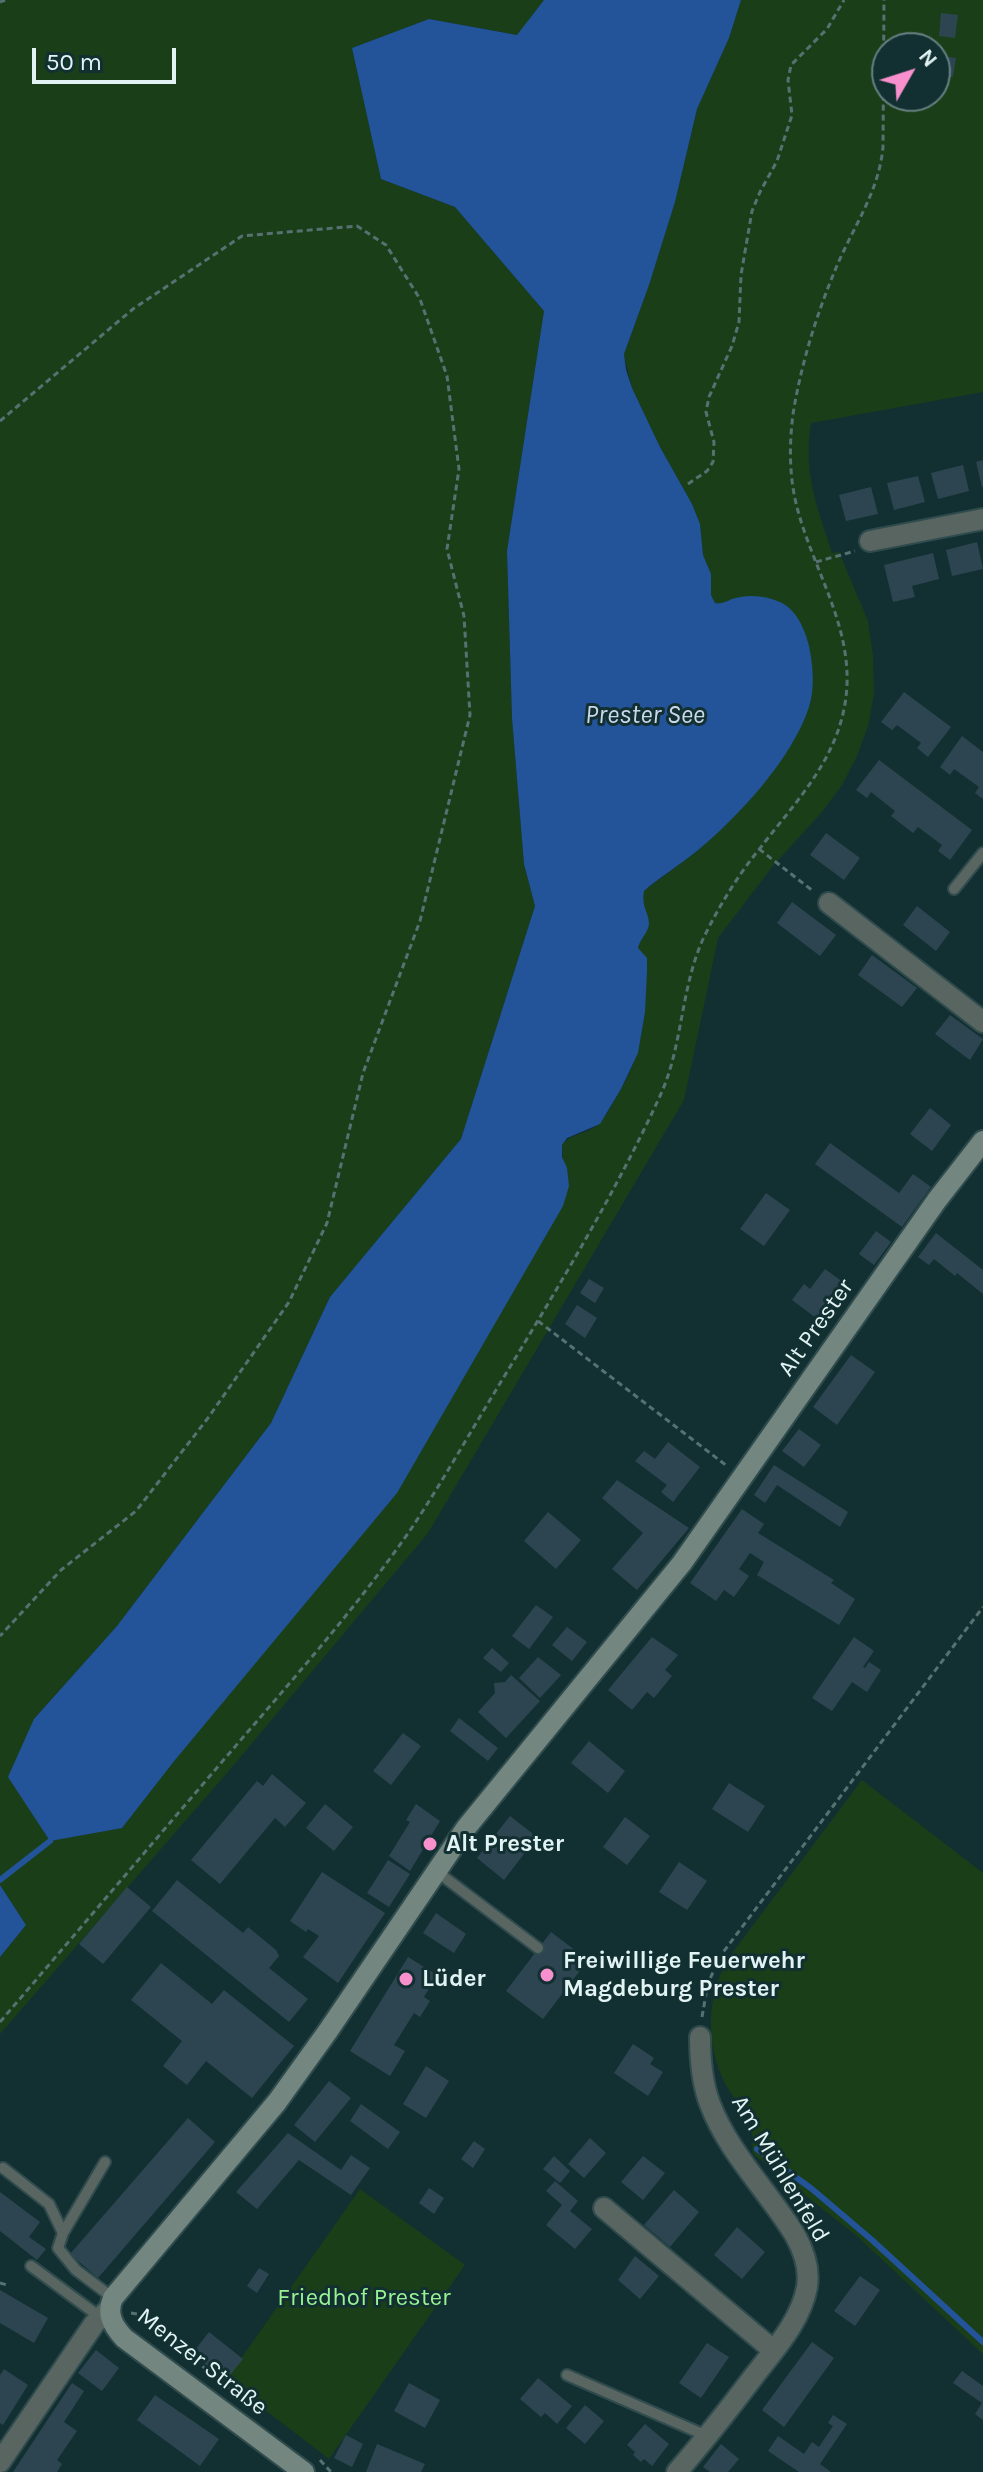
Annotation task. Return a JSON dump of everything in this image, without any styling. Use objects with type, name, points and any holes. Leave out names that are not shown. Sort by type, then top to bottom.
[{"type":"main road","name":"Alt Prester","points":[[107,2308],[277,2102],[435,1870],[503,1780],[682,1563],[937,1200],[983,1141]]},
{"type":"main road","name":"Menzer Straße","points":[[107,2308],[116,2328],[131,2343],[307,2462]]},
{"type":"street","points":[[870,541],[983,519]]},
{"type":"street","points":[[829,903],[983,1022]]},
{"type":"street","name":"Am Mühlenfeld","points":[[677,2472],[792,2322],[803,2299],[808,2275],[800,2244],[790,2226],[735,2149],[712,2110],[702,2069],[700,2037]]},
{"type":"street","points":[[604,2208],[773,2350]]},
{"type":"street","name":"Alt Prester","points":[[3,2452],[107,2308]]},
{"type":"lane","points":[[954,889],[983,853]]},
{"type":"lane","points":[[435,1870],[538,1948]]},
{"type":"lane","points":[[105,2162],[63,2233],[58,2248],[107,2308]]},
{"type":"lane","points":[[3,2168],[49,2204],[63,2233]]},
{"type":"lane","points":[[31,2266],[107,2308]]},
{"type":"lane","points":[[567,2375],[707,2436]]},
{"type":"path","points":[[0,2],[5,0]]},
{"type":"path","points":[[688,484],[707,471],[713,462],[714,442],[706,412],[739,322],[741,275],[752,211],[777,161],[792,115],[788,80],[791,65],[827,29],[844,0]]},
{"type":"path","points":[[0,2022],[329,1637],[411,1529],[582,1246],[661,1093],[671,1065],[694,962],[726,897],[820,769],[832,746],[843,714],[847,683],[845,648],[836,611],[799,517],[790,447],[801,377],[826,294],[873,193],[880,169],[883,147],[884,0]]},
{"type":"path","points":[[0,421],[133,309],[242,236],[357,226],[386,245],[420,299],[447,376],[459,469],[447,549],[464,616],[470,715],[420,921],[363,1073],[327,1223],[289,1302],[208,1418],[136,1511],[61,1570],[0,1636]]},
{"type":"path","points":[[816,562],[855,551],[870,541]]},
{"type":"path","points":[[759,849],[829,903]]},
{"type":"path","points":[[538,1321],[743,1478]]},
{"type":"path","points":[[700,2037],[708,1983],[721,1955],[983,1607]]},
{"type":"path","points":[[0,2283],[7,2285]]},
{"type":"path","name":"Menzer Straße","points":[[107,2308],[137,2314],[261,2413]]},
{"type":"path","points":[[307,2462],[331,2472]]},
{"type":"green space","points":[[0,0],[544,0],[518,35],[429,19],[352,48],[381,179],[455,207],[544,311],[507,551],[512,718],[524,864],[535,906],[461,1139],[330,1297],[271,1423],[117,1626],[34,1719],[122,1828],[175,1760],[563,1163],[562,1145],[599,1124],[626,1080],[639,1045],[644,1011],[642,955],[638,948],[647,915],[642,900],[644,891],[696,852],[761,785],[810,705],[812,671],[807,639],[740,597],[722,604],[715,603],[711,595],[711,574],[703,555],[700,524],[632,388],[624,354],[675,202],[697,109],[729,38],[741,0],[983,0],[983,392],[811,423],[810,474],[817,505],[832,553],[839,552],[868,621],[873,656],[874,692],[869,723],[857,756],[842,785],[821,813],[772,867],[718,938],[684,1100],[428,1533],[227,1773],[0,2034],[0,1957],[26,1925],[0,1885]]},
{"type":"green space","points":[[862,1780],[983,1873],[983,2354],[857,2236],[753,2154],[750,2119],[722,2076],[712,2043],[712,2009],[727,1960]]},
{"type":"green space","name":"Friedhof Prester","points":[[360,2189],[465,2265],[329,2459],[226,2380]]},
{"type":"water","name":"Prester See","points":[[544,0],[741,0],[729,38],[697,109],[675,202],[624,354],[632,388],[700,524],[703,555],[711,574],[711,595],[715,603],[756,596],[774,600],[791,609],[802,626],[809,646],[813,677],[811,700],[790,747],[746,804],[697,851],[644,891],[649,924],[638,948],[647,958],[647,972],[645,1012],[638,1053],[600,1124],[567,1138],[562,1145],[569,1186],[563,1206],[397,1493],[122,1828],[50,1841],[8,1777],[34,1719],[117,1626],[271,1423],[330,1297],[461,1139],[535,906],[524,864],[512,718],[507,551],[544,311],[455,207],[381,179],[352,48],[429,19],[517,35]]},
{"type":"water","points":[[0,1885],[26,1925],[0,1957]]},
{"type":"building","points":[[941,13],[958,15],[955,38],[951,38],[951,32],[939,32]]},
{"type":"building","points":[[951,57],[956,58],[951,77]]},
{"type":"building","points":[[983,460],[983,487],[982,487],[976,462]]},
{"type":"building","points":[[963,465],[969,491],[938,499],[931,473]]},
{"type":"building","points":[[918,476],[925,502],[894,510],[887,483]]},
{"type":"building","points":[[871,487],[878,514],[846,521],[839,495]]},
{"type":"building","points":[[977,542],[983,569],[952,576],[946,550]]},
{"type":"building","points":[[933,553],[939,579],[912,586],[915,597],[893,602],[884,565]]},
{"type":"building","points":[[904,692],[951,727],[928,757],[917,748],[921,743],[897,725],[892,730],[881,722]]},
{"type":"building","points":[[962,736],[983,752],[983,799],[975,793],[979,787],[954,769],[950,775],[940,767]]},
{"type":"building","points":[[879,760],[972,830],[950,860],[938,851],[942,845],[918,827],[913,833],[891,816],[895,811],[871,792],[867,798],[856,790]]},
{"type":"building","points":[[826,833],[860,858],[844,880],[810,855]]},
{"type":"building","points":[[792,902],[836,935],[820,956],[777,923]]},
{"type":"building","points":[[917,906],[950,932],[936,951],[903,925]]},
{"type":"building","points":[[872,955],[917,988],[902,1007],[858,975]]},
{"type":"building","points":[[950,1015],[983,1039],[970,1060],[935,1034]]},
{"type":"building","points":[[930,1108],[951,1125],[932,1151],[910,1134]]},
{"type":"building","points":[[830,1143],[899,1193],[913,1174],[931,1187],[902,1227],[815,1164]]},
{"type":"building","points":[[766,1193],[790,1210],[764,1246],[740,1229]]},
{"type":"building","points":[[876,1231],[891,1242],[874,1265],[859,1254]]},
{"type":"building","points":[[936,1233],[983,1270],[983,1294],[934,1259],[929,1265],[918,1257]]},
{"type":"building","points":[[825,1269],[847,1285],[820,1321],[792,1300],[804,1284],[810,1289]]},
{"type":"building","points":[[589,1279],[604,1288],[595,1303],[580,1293]]},
{"type":"building","points":[[577,1305],[597,1318],[585,1338],[565,1324]]},
{"type":"building","points":[[851,1355],[875,1372],[837,1425],[813,1407]]},
{"type":"building","points":[[799,1429],[821,1445],[804,1467],[782,1451]]},
{"type":"building","points":[[668,1442],[700,1467],[673,1502],[661,1492],[667,1485],[635,1461],[644,1451],[655,1459]]},
{"type":"building","points":[[774,1465],[848,1512],[840,1527],[777,1485],[765,1503],[754,1495]]},
{"type":"building","points":[[617,1480],[689,1528],[637,1590],[612,1569],[643,1533],[602,1498]]},
{"type":"building","points":[[742,1509],[764,1524],[758,1533],[834,1580],[831,1583],[855,1599],[839,1625],[757,1575],[764,1562],[750,1553],[739,1569],[749,1576],[734,1597],[724,1590],[716,1601],[690,1583]]},
{"type":"building","points":[[548,1512],[581,1540],[556,1569],[524,1541]]},
{"type":"building","points":[[536,1605],[553,1617],[529,1649],[512,1636]]},
{"type":"building","points":[[567,1627],[587,1642],[572,1661],[552,1645]]},
{"type":"building","points":[[652,1637],[678,1655],[665,1670],[672,1676],[654,1698],[647,1692],[632,1710],[608,1690]]},
{"type":"building","points":[[854,1637],[874,1651],[863,1667],[869,1662],[881,1670],[867,1692],[852,1682],[832,1711],[812,1698]]},
{"type":"building","points":[[492,1648],[509,1663],[501,1672],[483,1658]]},
{"type":"building","points":[[538,1657],[561,1675],[540,1698],[519,1678]]},
{"type":"building","points":[[511,1675],[540,1701],[506,1738],[478,1712],[495,1693],[494,1683],[505,1682]]},
{"type":"building","points":[[459,1718],[498,1748],[488,1761],[450,1731]]},
{"type":"building","points":[[403,1733],[421,1746],[391,1785],[373,1771]]},
{"type":"building","points":[[589,1741],[625,1771],[608,1793],[571,1763]]},
{"type":"building","points":[[272,1774],[306,1803],[285,1827],[275,1818],[220,1884],[191,1860],[257,1781],[263,1786]]},
{"type":"building","points":[[729,1783],[765,1806],[748,1832],[712,1809]]},
{"type":"building","points":[[325,1804],[353,1827],[334,1851],[306,1828]]},
{"type":"building","points":[[416,1804],[440,1821],[410,1871],[389,1856],[410,1822],[406,1820]]},
{"type":"building","points":[[510,1816],[537,1837],[504,1880],[477,1858]]},
{"type":"building","points":[[625,1817],[650,1836],[627,1865],[603,1847]]},
{"type":"building","points":[[388,1860],[410,1874],[389,1907],[367,1893]]},
{"type":"building","points":[[679,1862],[707,1881],[687,1910],[659,1892]]},
{"type":"building","points":[[322,1872],[385,1913],[338,1983],[303,1957],[319,1936],[308,1929],[306,1932],[290,1921]]},
{"type":"building","points":[[177,1880],[243,1933],[248,1927],[276,1950],[279,1956],[269,1968],[308,1999],[289,2022],[152,1911]]},
{"type":"building","points":[[127,1887],[151,1907],[103,1964],[79,1944]]},
{"type":"building","points":[[436,1913],[466,1934],[454,1953],[423,1933]]},
{"type":"building","name":"Freiwillige Feuerwehr Magdeburg Prester","points":[[551,1932],[588,1960],[543,2019],[506,1991]]},
{"type":"building","points":[[408,1957],[437,1975],[424,1997],[430,2001],[420,2017],[414,2013],[394,2045],[405,2051],[390,2076],[350,2051]]},
{"type":"building","points":[[161,1963],[212,2004],[224,1990],[294,2046],[252,2098],[206,2061],[187,2085],[163,2066],[182,2041],[131,2000]]},
{"type":"building","points":[[633,2044],[654,2058],[650,2064],[663,2072],[648,2096],[614,2073]]},
{"type":"building","points":[[426,2066],[449,2081],[426,2118],[403,2104]]},
{"type":"building","points":[[329,2081],[351,2098],[315,2142],[294,2125]]},
{"type":"building","points":[[361,2104],[400,2132],[388,2149],[350,2121]]},
{"type":"building","points":[[188,2118],[215,2142],[98,2278],[70,2254]]},
{"type":"building","points":[[288,2133],[341,2170],[351,2155],[370,2168],[351,2195],[299,2160],[257,2209],[236,2192]]},
{"type":"building","points":[[590,2138],[606,2153],[584,2178],[568,2164]]},
{"type":"building","points":[[474,2141],[485,2149],[473,2168],[461,2159]]},
{"type":"building","points":[[554,2156],[570,2171],[560,2183],[543,2169]]},
{"type":"building","points":[[643,2156],[665,2173],[643,2200],[621,2182]]},
{"type":"building","points":[[555,2181],[578,2201],[570,2211],[592,2229],[575,2249],[546,2225],[562,2205],[546,2191]]},
{"type":"building","points":[[429,2188],[444,2198],[434,2214],[419,2203]]},
{"type":"building","points":[[674,2190],[699,2212],[670,2247],[644,2225]]},
{"type":"building","points":[[0,2192],[40,2222],[29,2237],[46,2249],[37,2260],[0,2231]]},
{"type":"building","points":[[737,2227],[765,2252],[742,2279],[714,2255]]},
{"type":"building","points":[[635,2256],[659,2276],[640,2299],[618,2280]]},
{"type":"building","points":[[259,2268],[269,2274],[257,2293],[247,2286]]},
{"type":"building","points":[[860,2276],[880,2290],[855,2326],[834,2311]]},
{"type":"building","points":[[0,2290],[48,2318],[34,2343],[0,2323]]},
{"type":"building","points":[[209,2332],[243,2359],[226,2380],[192,2354]]},
{"type":"building","points":[[812,2342],[834,2358],[784,2427],[762,2410]]},
{"type":"building","points":[[707,2343],[729,2357],[701,2398],[679,2383]]},
{"type":"building","points":[[96,2350],[119,2368],[102,2391],[78,2373]]},
{"type":"building","points":[[4,2369],[28,2385],[3,2425],[0,2423],[0,2375]]},
{"type":"building","points":[[962,2371],[983,2386],[983,2420],[975,2414],[982,2403],[953,2383]]},
{"type":"building","points":[[538,2378],[572,2406],[557,2424],[545,2413],[541,2417],[520,2399]]},
{"type":"building","points":[[72,2383],[84,2391],[64,2422],[77,2431],[57,2460],[62,2464],[57,2472],[13,2472]]},
{"type":"building","points":[[409,2383],[440,2400],[425,2428],[394,2411]]},
{"type":"building","points":[[155,2395],[219,2439],[200,2466],[137,2420]]},
{"type":"building","points":[[585,2405],[604,2421],[585,2444],[566,2428]]},
{"type":"building","points":[[833,2415],[847,2424],[820,2464],[831,2472],[799,2472],[768,2451],[778,2436],[804,2454],[812,2442],[819,2447],[833,2426],[828,2423]]},
{"type":"building","points":[[645,2424],[669,2444],[652,2466],[644,2459],[641,2462],[627,2445]]},
{"type":"building","points":[[346,2435],[363,2444],[352,2467],[334,2458]]},
{"type":"building","points":[[377,2444],[425,2464],[421,2472],[366,2472]]},
{"type":"building","points":[[721,2444],[739,2459],[728,2472],[710,2472],[703,2467]]},
{"type":"waterway","points":[[0,1880],[50,1841]]},
{"type":"waterway","points":[[757,2149],[812,2189],[872,2240],[983,2342]]},
{"type":"place","name":"Alt Prester","points":[[430,1844]]},
{"type":"place","name":"Freiwillige Feuerwehr Magdeburg Prester","points":[[547,1975]]},
{"type":"place","name":"Lüder","points":[[406,1979]]}]
